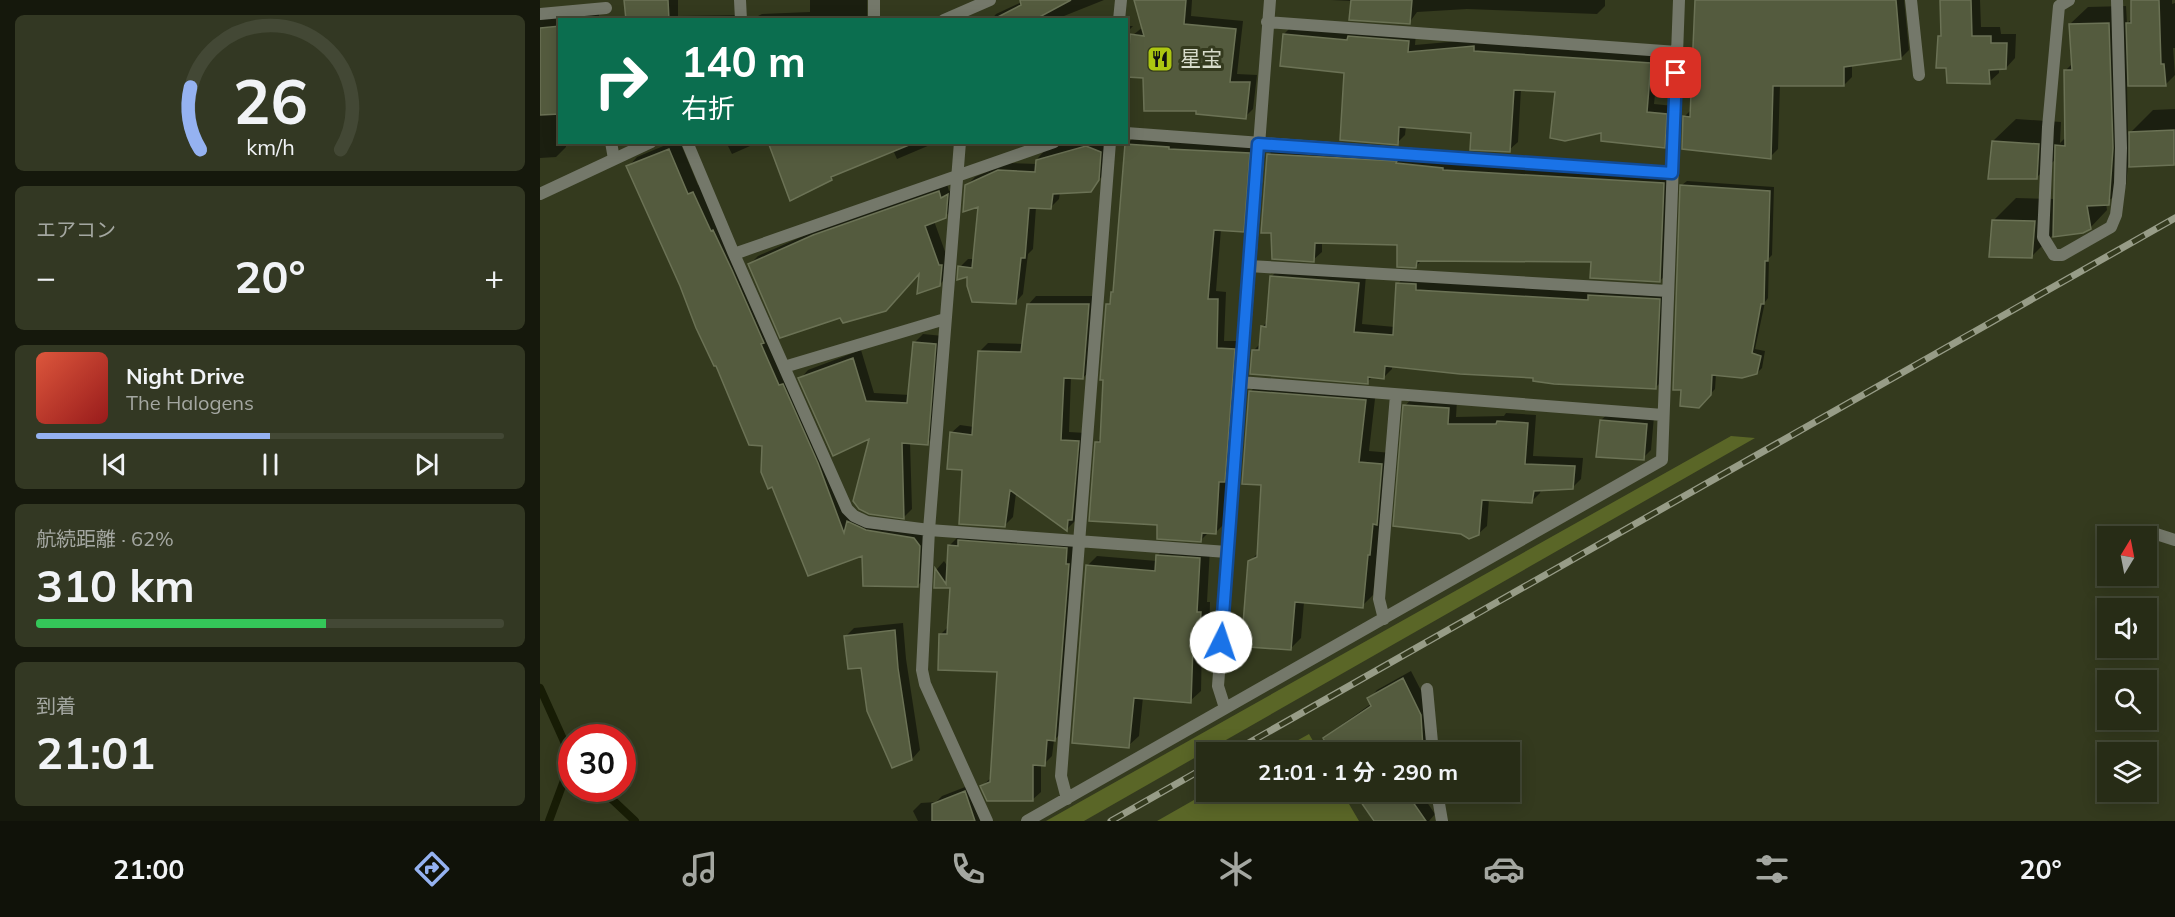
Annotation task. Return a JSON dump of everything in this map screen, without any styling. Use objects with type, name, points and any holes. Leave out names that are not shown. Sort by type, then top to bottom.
[{"type":"street","points":[[740,0],[741,18]]},
{"type":"street","points":[[874,0],[874,18]]},
{"type":"street","points":[[967,15],[990,0]]},
{"type":"street","points":[[1119,18],[1121,0]]},
{"type":"street","points":[[1225,708],[1218,686],[1270,0]]},
{"type":"street","points":[[1027,821],[1662,460],[1678,0]]},
{"type":"street","points":[[1911,0],[1919,75]]},
{"type":"street","points":[[2068,0],[2059,6],[2048,127],[2043,237],[2054,255],[2062,255],[2111,228],[2116,215],[2121,148],[2117,0]]},
{"type":"street","points":[[540,14],[606,9]]},
{"type":"street","points":[[1268,21],[1677,52]]},
{"type":"street","points":[[1128,133],[1672,173]]},
{"type":"street","points":[[611,144],[614,159]]},
{"type":"street","points":[[540,194],[647,144]]},
{"type":"street","points":[[688,144],[847,509],[854,516],[867,522],[929,530],[1227,552]]},
{"type":"street","points":[[960,144],[929,530],[922,670],[925,684],[987,821]]},
{"type":"street","points":[[734,254],[1048,144]]},
{"type":"street","points":[[1067,798],[1061,777],[1110,144]]},
{"type":"street","points":[[1249,266],[1668,291]]},
{"type":"street","points":[[784,367],[945,319]]},
{"type":"street","points":[[1240,382],[1663,415]]},
{"type":"street","points":[[1384,619],[1379,598],[1396,394]]},
{"type":"street","points":[[2157,534],[2175,540]]},
{"type":"street","points":[[1427,689],[1432,742]]},
{"type":"street","points":[[1438,802],[1442,821]]},
{"type":"green space","points":[[1731,436],[1755,438],[1222,742],[1196,742],[1196,757],[1084,821],[1046,821]]},
{"type":"green space","points":[[1309,734],[1314,742],[1295,742]]},
{"type":"green space","points":[[1196,799],[1196,802],[1348,802],[1359,821],[1157,821]]},
{"type":"building","points":[[624,0],[668,0],[669,18],[626,18]]},
{"type":"building","points":[[1020,0],[1071,0],[1038,18],[996,18],[1021,5]]},
{"type":"building","points":[[1134,0],[1186,0],[1184,24],[1236,29],[1230,82],[1250,82],[1246,119],[1196,114],[1196,111],[1144,111],[1143,78],[1128,77],[1128,63],[1130,34],[1144,36]]},
{"type":"building","points":[[1351,0],[1412,0],[1410,24],[1349,20]]},
{"type":"building","points":[[1695,0],[1896,0],[1901,59],[1844,67],[1844,86],[1773,86],[1771,159],[1682,149],[1683,116],[1690,117]]},
{"type":"building","points":[[1940,0],[1971,0],[1972,36],[1991,36],[1991,43],[2007,43],[2006,69],[1989,70],[1990,84],[1947,83],[1946,68],[1936,68],[1938,36],[1941,36]]},
{"type":"building","points":[[2131,0],[2159,0],[2161,64],[2164,64],[2166,86],[2128,86],[2126,23],[2131,23]]},
{"type":"building","points":[[2109,23],[2113,148],[2109,205],[2087,206],[2091,229],[2083,233],[2053,237],[2055,145],[2065,146],[2064,70],[2072,70],[2069,24]]},
{"type":"building","points":[[558,26],[558,114],[540,115],[540,28]]},
{"type":"building","points":[[1283,34],[1347,40],[1348,36],[1409,41],[1408,52],[1474,46],[1474,51],[1651,63],[1647,112],[1667,114],[1665,148],[1601,141],[1601,133],[1565,141],[1550,138],[1555,92],[1514,90],[1510,152],[1470,150],[1471,133],[1399,127],[1398,145],[1340,140],[1344,73],[1280,66]]},
{"type":"building","points":[[2174,130],[2174,165],[2129,167],[2129,132]]},
{"type":"building","points":[[1992,141],[2039,144],[2037,179],[1988,179]]},
{"type":"building","points":[[769,144],[912,144],[831,177],[832,180],[790,201]]},
{"type":"building","points":[[1125,144],[1169,147],[1169,149],[1250,153],[1244,232],[1214,230],[1208,299],[1218,299],[1217,348],[1235,349],[1225,482],[1219,482],[1216,534],[1202,533],[1201,542],[1157,539],[1157,525],[1089,521],[1095,442],[1100,442],[1103,380],[1100,380],[1106,304],[1110,304],[1111,292],[1113,292]]},
{"type":"building","points":[[1086,146],[1101,152],[1099,180],[1091,192],[1053,194],[1051,209],[1029,208],[1025,258],[1021,258],[1016,304],[972,302],[967,277],[957,280],[958,266],[972,268],[978,207],[963,212],[965,185],[998,170],[1035,172],[1036,160]]},
{"type":"building","points":[[669,149],[688,194],[693,192],[732,270],[764,343],[761,344],[779,385],[783,384],[818,463],[844,533],[847,521],[866,530],[914,538],[920,546],[918,587],[863,586],[862,556],[808,576],[772,487],[768,489],[761,472],[762,446],[749,445],[626,166]]},
{"type":"building","points":[[1267,154],[1397,161],[1396,163],[1443,168],[1443,170],[1664,183],[1660,282],[1590,278],[1591,262],[1417,261],[1416,268],[1397,267],[1397,245],[1315,243],[1314,262],[1272,259],[1271,233],[1261,233]]},
{"type":"building","points":[[1680,185],[1770,191],[1764,304],[1761,304],[1752,353],[1761,356],[1757,374],[1742,378],[1712,375],[1711,395],[1699,408],[1680,406],[1681,390],[1673,390]]},
{"type":"building","points":[[939,191],[941,198],[948,194],[946,218],[925,226],[939,265],[942,265],[940,286],[917,294],[919,274],[886,311],[843,323],[840,318],[780,338],[748,264],[813,235]]},
{"type":"building","points":[[1992,220],[2035,221],[2032,258],[1989,257]]},
{"type":"building","points":[[1270,276],[1359,283],[1354,332],[1393,335],[1396,283],[1416,284],[1416,290],[1588,300],[1588,295],[1660,299],[1656,389],[1554,384],[1533,381],[1533,378],[1460,374],[1385,366],[1384,379],[1368,377],[1368,384],[1250,374],[1252,350],[1259,350],[1261,326],[1266,327]]},
{"type":"building","points":[[1027,304],[1089,304],[1083,379],[1064,378],[1061,440],[1079,441],[1072,520],[1068,520],[1067,531],[1010,490],[1005,527],[959,524],[962,470],[947,469],[950,432],[972,435],[978,351],[1021,352]]},
{"type":"building","points":[[913,342],[936,344],[928,445],[902,443],[904,519],[869,514],[859,509],[853,501],[869,439],[833,456],[798,378],[853,358],[866,401],[907,403]]},
{"type":"building","points":[[1249,391],[1366,400],[1359,462],[1382,464],[1377,525],[1373,524],[1363,608],[1295,602],[1291,650],[1235,646],[1238,624],[1243,624],[1248,561],[1257,557],[1261,485],[1242,484]]},
{"type":"building","points":[[1403,405],[1449,408],[1448,424],[1496,424],[1497,421],[1528,423],[1525,464],[1575,466],[1573,489],[1534,491],[1532,503],[1482,500],[1479,535],[1469,539],[1461,534],[1393,526]]},
{"type":"building","points":[[1600,420],[1647,424],[1644,460],[1596,457]]},
{"type":"building","points":[[958,540],[1067,548],[1066,564],[1069,564],[1055,741],[1047,740],[1045,766],[1033,765],[1033,801],[987,801],[980,786],[990,782],[997,672],[938,670],[939,634],[947,634],[950,588],[934,588],[935,568],[946,584],[948,545],[958,546]]},
{"type":"building","points":[[1156,555],[1200,558],[1197,612],[1201,612],[1199,646],[1193,646],[1191,703],[1134,698],[1129,748],[1072,743],[1086,565],[1155,571]]},
{"type":"building","points":[[895,630],[898,668],[912,760],[892,768],[867,711],[861,668],[848,669],[844,636]]},
{"type":"building","points":[[1403,678],[1421,715],[1423,742],[1325,742],[1323,738],[1371,706],[1367,698]]},
{"type":"building","points":[[965,791],[975,821],[932,821],[932,804]]},
{"type":"building","points":[[1361,802],[1413,802],[1426,821],[1374,821]]},
{"type":"waterway","points":[[540,688],[558,728]]},
{"type":"waterway","points":[[549,821],[558,797]]},
{"type":"waterway","points":[[615,802],[635,821]]},
{"type":"railway","points":[[1250,742],[2175,218]]},
{"type":"railway","points":[[1111,821],[1196,773]]},
{"type":"place","name":"星宝","points":[[1160,59]]},
{"type":"route","points":[[1221,642],[1258,144],[1672,173],[1676,73]]}]
